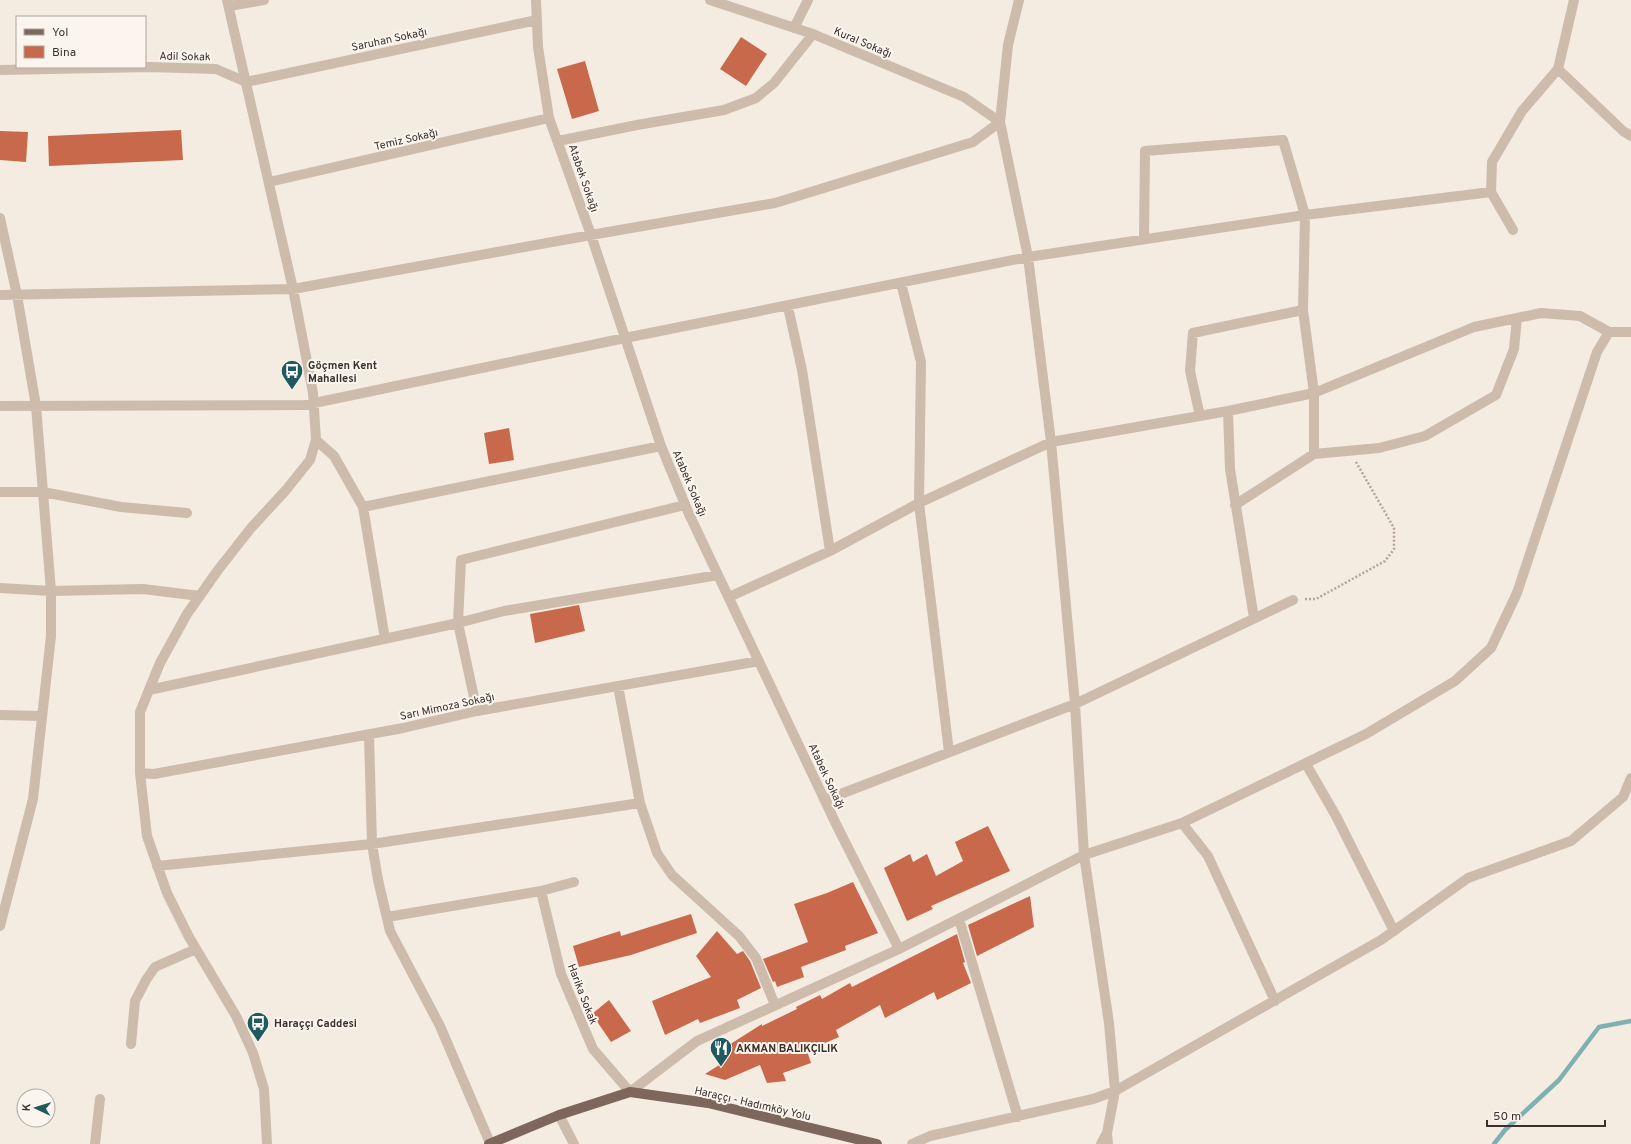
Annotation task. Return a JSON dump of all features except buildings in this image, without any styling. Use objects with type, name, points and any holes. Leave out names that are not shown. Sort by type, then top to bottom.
[{"type":"main road","name":"Haraççı - Hadımköy Yolu","points":[[490,1144],[559,1115],[630,1092],[708,1103],[877,1144]]},
{"type":"street","points":[[264,0],[228,3],[293,290],[313,394],[316,440],[310,460],[286,490],[251,528],[200,596],[187,614],[160,663],[140,712],[140,773],[147,836],[167,893],[196,949],[236,1016],[253,1053],[264,1089],[267,1144]]},
{"type":"street","name":"Atabek Sokağı","points":[[536,0],[538,47],[549,118],[591,235],[661,446],[685,505],[728,597],[825,800],[899,949]]},
{"type":"street","name":"Kural Sokağı","points":[[710,0],[813,34],[964,97],[1000,122]]},
{"type":"street","points":[[794,28],[808,0]]},
{"type":"street","points":[[1019,0],[1008,45],[1000,122],[1028,258],[1051,442],[1076,704],[1084,855],[1109,1023],[1115,1091],[1107,1133],[1108,1144]]},
{"type":"street","points":[[1513,230],[1491,192],[1492,162],[1522,111],[1558,69],[1574,0]]},
{"type":"street","name":"Saruhan Sokağı","points":[[246,82],[537,20]]},
{"type":"street","points":[[558,142],[637,125],[724,110],[756,98],[774,82],[813,34]]},
{"type":"street","name":"Adil Sokak","points":[[0,70],[149,68],[216,69],[246,82]]},
{"type":"street","points":[[1558,69],[1623,131],[1631,136]]},
{"type":"street","name":"Temiz Sokağı","points":[[269,182],[549,118]]},
{"type":"street","points":[[0,294],[17,295],[293,290],[775,203],[973,142],[1000,122]]},
{"type":"street","points":[[1144,240],[1145,151],[1283,140],[1305,215],[1303,310],[1314,393],[1314,454]]},
{"type":"street","points":[[0,406],[305,406],[626,338],[1028,258],[1305,215],[1491,192]]},
{"type":"street","points":[[0,218],[17,295],[36,406],[51,591],[51,636],[33,799],[0,926]]},
{"type":"street","points":[[901,283],[921,362],[919,503],[949,752]]},
{"type":"street","points":[[788,306],[802,370],[830,551]]},
{"type":"street","points":[[1200,416],[1190,371],[1193,333],[1303,310]]},
{"type":"street","points":[[728,597],[830,551],[919,503],[1051,442],[1228,411],[1314,393],[1474,327],[1541,313],[1580,316],[1609,332],[1631,332]]},
{"type":"street","points":[[1235,504],[1314,454],[1379,448],[1426,436],[1496,395],[1514,349],[1517,318]]},
{"type":"street","points":[[630,1092],[697,1041],[899,949],[1084,855],[1182,823],[1366,734],[1456,681],[1491,648],[1517,593],[1597,352],[1609,332]]},
{"type":"street","points":[[1228,411],[1230,469],[1254,618]]},
{"type":"street","points":[[316,440],[334,456],[363,507],[385,639]]},
{"type":"street","points":[[363,507],[661,446]]},
{"type":"street","points":[[0,492],[43,492],[122,507],[187,513]]},
{"type":"street","points":[[477,711],[458,623],[462,560],[685,505]]},
{"type":"street","points":[[149,690],[458,623],[504,611],[718,575]]},
{"type":"street","points":[[0,588],[51,591],[143,589],[200,596]]},
{"type":"street","points":[[825,800],[1076,704],[1293,600]]},
{"type":"street","name":"Sarı Mimoza Sokağı","points":[[140,773],[154,774],[369,735],[477,711],[759,661]]},
{"type":"street","points":[[618,686],[640,803],[657,853],[672,875],[739,936],[756,958],[775,1005]]},
{"type":"street","points":[[0,715],[42,716]]},
{"type":"street","points":[[369,735],[372,844],[390,931],[440,1026],[490,1144]]},
{"type":"street","points":[[1306,764],[1336,816],[1394,931]]},
{"type":"street","points":[[912,1144],[930,1136],[1093,1100],[1115,1091],[1381,940],[1468,878],[1571,841],[1623,797],[1631,778]]},
{"type":"street","points":[[158,866],[372,844],[640,803]]},
{"type":"street","points":[[1182,823],[1208,856],[1275,1001]]},
{"type":"street","points":[[387,917],[541,891],[574,882]]},
{"type":"street","name":"Harika Sokak","points":[[541,891],[561,974],[593,1049],[630,1092]]},
{"type":"street","points":[[959,919],[1018,1117]]},
{"type":"street","points":[[131,1044],[135,1001],[146,980],[156,967],[196,949]]},
{"type":"street","points":[[95,1144],[100,1099]]},
{"type":"street","points":[[559,1115],[574,1144]]},
{"type":"street","points":[[1101,1144],[1107,1133]]},
{"type":"path","points":[[1293,600],[1316,599],[1385,561],[1394,549],[1394,528],[1349,451]]},
{"type":"waterway","points":[[1494,1144],[1505,1130],[1559,1080],[1599,1027],[1631,1021]]},
{"type":"place","name":"Göçmen Kent Mahallesi","points":[[292,390]]},
{"type":"place","name":"Haraççı Caddesi","points":[[258,1042]]},
{"type":"place","name":"AKMAN BALIKÇILIK","points":[[721,1068]]}]
